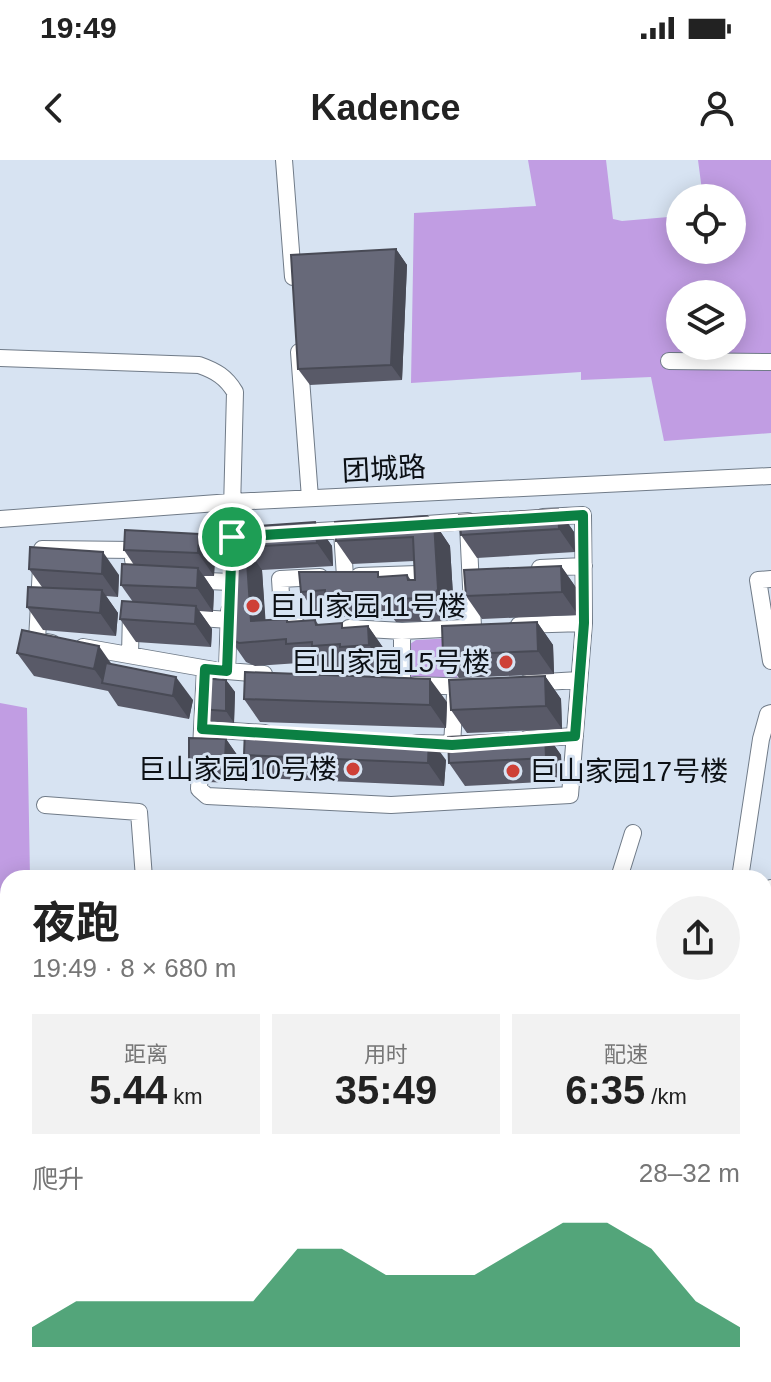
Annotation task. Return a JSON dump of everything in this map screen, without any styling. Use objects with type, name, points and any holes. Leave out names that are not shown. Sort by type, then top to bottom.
[{"type":"street","points":[[284,160],[294,298]]},
{"type":"street","points":[[297,329],[310,498]]},
{"type":"street","points":[[0,358],[199,365],[217,371],[229,381],[235,392],[231,502],[240,536],[230,582],[227,671]]},
{"type":"street","points":[[669,361],[771,362]]},
{"type":"street","name":"团城路","points":[[0,519],[231,502],[771,476]]},
{"type":"street","points":[[205,669],[199,789],[207,796],[391,805],[570,795],[584,623],[583,515],[525,518]]},
{"type":"street","points":[[279,534],[475,521],[478,570],[489,627]]},
{"type":"street","points":[[342,530],[345,577]]},
{"type":"street","points":[[130,655],[134,550],[42,549],[47,600],[37,640],[205,669],[275,675]]},
{"type":"street","points":[[527,568],[584,566]]},
{"type":"street","points":[[418,574],[280,579],[283,625],[402,631],[584,623]]},
{"type":"street","points":[[174,579],[230,582]]},
{"type":"street","points":[[771,579],[758,580],[771,661]]},
{"type":"street","points":[[173,617],[229,620]]},
{"type":"street","points":[[402,631],[402,683]]},
{"type":"street","points":[[517,684],[579,680]]},
{"type":"street","points":[[370,681],[455,688],[486,686]]},
{"type":"street","points":[[452,745],[455,688]]},
{"type":"street","points":[[741,870],[761,739],[768,714],[771,713]]},
{"type":"street","points":[[202,729],[280,734]]},
{"type":"street","points":[[513,740],[575,736]]},
{"type":"street","points":[[405,742],[482,743]]},
{"type":"street","points":[[45,805],[139,812],[143,870]]},
{"type":"street","points":[[621,870],[633,833]]},
{"type":"shaded area","points":[[528,160],[606,160],[613,219],[666,217],[666,264],[746,264],[746,184],[701,184],[698,160],[771,160],[771,433],[664,441],[651,377],[581,380],[581,372],[411,383],[414,213],[536,206]]},
{"type":"shaded area","points":[[454,638],[458,685],[409,684],[407,646],[416,640]]},
{"type":"shaded area","points":[[0,703],[27,708],[30,870],[0,870]]},
{"type":"building","points":[[396,249],[391,365],[298,369],[291,255]]},
{"type":"building","points":[[558,509],[559,529],[461,535],[459,515]]},
{"type":"building","points":[[427,516],[434,522],[438,589],[434,598],[380,599],[380,595],[352,597],[352,592],[301,592],[299,572],[378,572],[378,577],[407,575],[408,580],[415,580],[413,537],[336,541],[335,522]]},
{"type":"building","points":[[315,522],[317,543],[246,547],[251,621],[315,620],[316,625],[342,623],[342,628],[368,626],[369,645],[312,646],[312,642],[286,644],[286,639],[239,643],[230,639],[222,535],[228,528]]},
{"type":"building","points":[[125,530],[199,534],[198,553],[124,550]]},
{"type":"building","points":[[30,547],[103,552],[102,574],[29,569]]},
{"type":"building","points":[[122,564],[198,568],[197,588],[121,585]]},
{"type":"building","points":[[561,566],[562,592],[466,596],[464,570]]},
{"type":"building","points":[[28,587],[102,590],[100,613],[27,607]]},
{"type":"building","points":[[122,601],[196,606],[195,624],[120,619]]},
{"type":"building","points":[[537,622],[538,651],[443,655],[442,626]]},
{"type":"building","points":[[22,630],[99,646],[94,669],[17,653]]},
{"type":"building","points":[[106,663],[176,677],[173,696],[102,683]]},
{"type":"building","points":[[245,672],[430,679],[430,705],[244,699]]},
{"type":"building","points":[[545,676],[546,706],[451,710],[449,680]]},
{"type":"building","points":[[200,678],[226,680],[226,711],[199,709]]},
{"type":"building","points":[[245,729],[429,737],[428,763],[244,755]]},
{"type":"building","points":[[545,732],[546,758],[449,763],[448,737]]},
{"type":"building","points":[[189,738],[226,739],[225,760],[189,759]]},
{"type":"place","name":"巨山家园11号楼","points":[[253,606]]},
{"type":"place","name":"巨山家园15号楼","points":[[506,662]]},
{"type":"place","name":"巨山家园10号楼","points":[[353,769]]},
{"type":"place","name":"巨山家园17号楼","points":[[513,771]]},
{"type":"route","points":[[583,515],[584,623],[575,736],[452,745],[202,729],[205,669],[227,671],[232,537],[583,515]]}]
